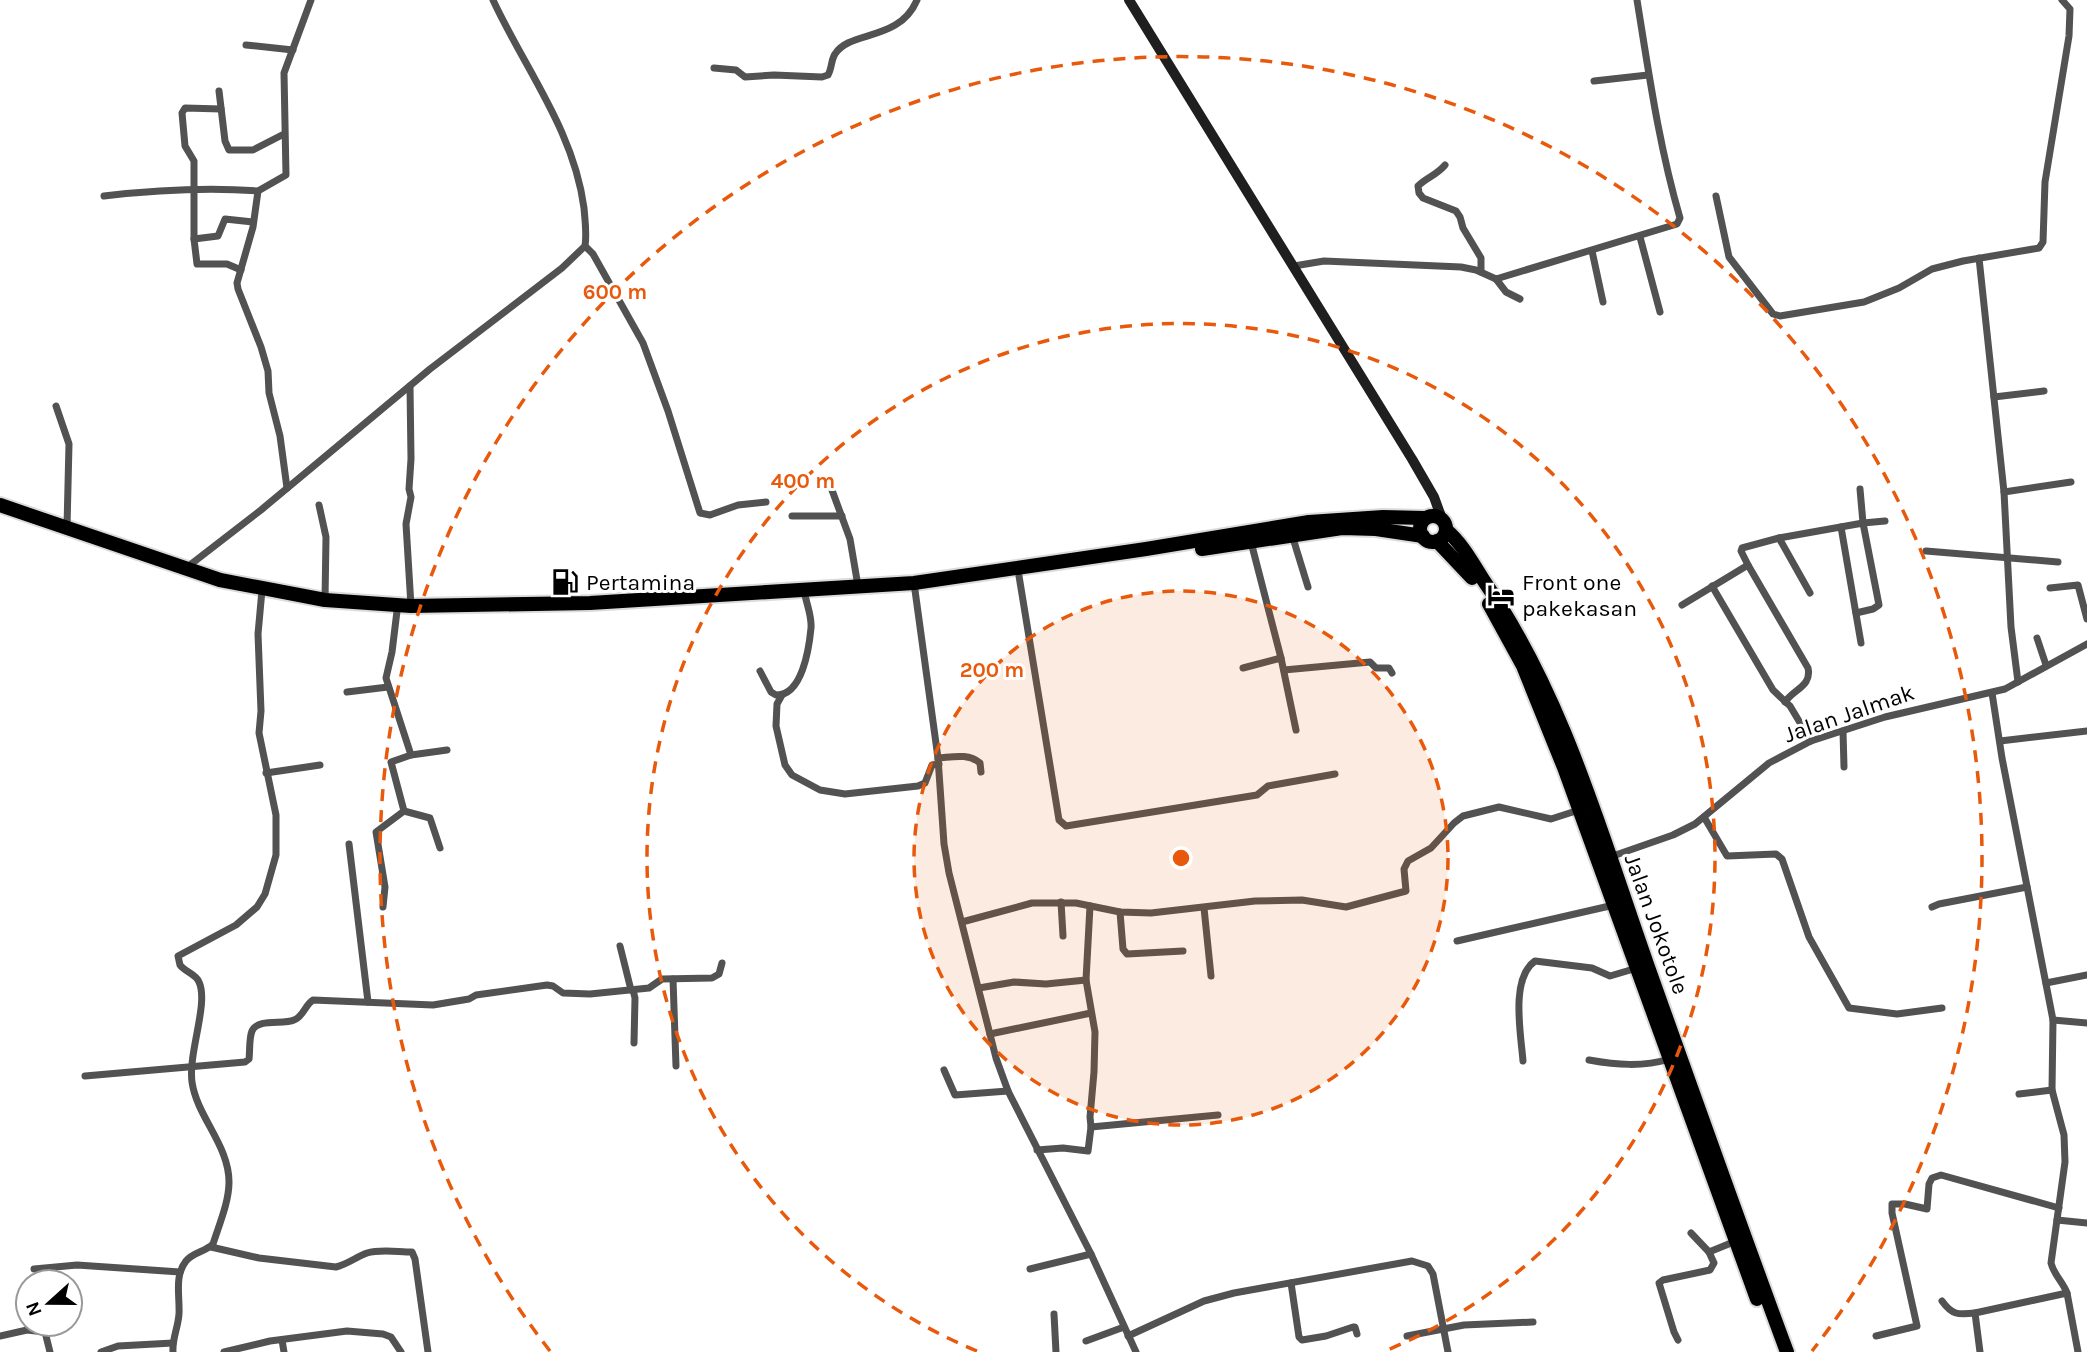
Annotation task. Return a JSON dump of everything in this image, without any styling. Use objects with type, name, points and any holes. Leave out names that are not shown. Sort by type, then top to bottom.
[{"type":"highway","points":[[0,505],[183,571]]},
{"type":"highway","points":[[0,513],[261,593],[324,608],[397,611],[590,609],[806,595],[1019,576],[1309,522],[1383,517],[1434,527]]},
{"type":"highway","points":[[261,593],[411,606],[590,603],[858,586],[914,586],[1342,528],[1434,527]]},
{"type":"highway","name":"Jalan Jokotole","points":[[1434,527],[1472,578],[1507,634],[1536,697],[1580,810],[1605,860],[1615,905],[1637,968],[1655,1000]]},
{"type":"highway","name":"Jalan Jokotole","points":[[1434,527],[1457,541],[1487,584],[1526,648],[1571,751],[1605,860],[1776,1352]]},
{"type":"highway","name":"Jalan Jokotole","points":[[1675,1057],[1787,1352]]},
{"type":"main road","points":[[1129,0],[1427,485],[1434,527]]},
{"type":"street","points":[[104,196],[194,189],[258,191],[286,175],[285,74],[311,0]]},
{"type":"street","points":[[183,571],[410,386],[562,268],[585,246],[581,188],[572,155],[538,83],[493,0]]},
{"type":"street","points":[[714,68],[736,71],[746,77],[828,75],[835,54],[841,48],[901,22],[912,12],[917,0]]},
{"type":"street","points":[[1496,279],[1640,237],[1679,222],[1664,162],[1637,0]]},
{"type":"street","points":[[1716,196],[1729,257],[1773,314],[1780,316],[1864,302],[1899,288],[1932,269],[2041,246],[2045,182],[2069,36],[2070,9],[2062,0]]},
{"type":"street","points":[[246,45],[293,50]]},
{"type":"street","points":[[1594,80],[1648,75]]},
{"type":"street","points":[[219,91],[225,141],[229,150],[253,150],[284,134]]},
{"type":"street","points":[[221,109],[185,108],[182,111],[185,146],[194,161],[194,239],[197,264],[227,264],[241,270]]},
{"type":"street","points":[[1445,165],[1438,174],[1420,183],[1419,194],[1456,211],[1481,258],[1480,272]]},
{"type":"street","points":[[258,191],[238,289],[268,371],[269,393],[280,436],[287,488]]},
{"type":"street","points":[[194,239],[218,236],[225,219],[253,222]]},
{"type":"street","points":[[1640,237],[1660,312]]},
{"type":"street","points":[[585,246],[593,254],[643,343],[700,513],[710,516],[738,505],[766,502]]},
{"type":"street","points":[[1592,251],[1602,302]]},
{"type":"street","points":[[1979,258],[2004,492],[2011,627],[2018,682]]},
{"type":"street","points":[[1294,266],[1324,261],[1373,261],[1405,266],[1461,267],[1496,279],[1506,292],[1520,299]]},
{"type":"street","points":[[410,386],[411,497],[406,524],[411,606]]},
{"type":"street","points":[[1994,397],[2044,391]]},
{"type":"street","points":[[56,406],[69,444],[67,527]]},
{"type":"street","points":[[830,482],[850,539],[858,586]]},
{"type":"street","points":[[2004,492],[2071,482]]},
{"type":"street","points":[[1856,612],[1879,605],[1863,523],[1860,489]]},
{"type":"street","points":[[319,505],[326,537],[325,600]]},
{"type":"street","points":[[792,516],[842,516]]},
{"type":"street","points":[[1785,702],[1807,682],[1810,677],[1808,668],[1748,565],[1742,548],[1779,538],[1885,521]]},
{"type":"street","points":[[1841,527],[1861,643]]},
{"type":"street","points":[[1292,534],[1308,587]]},
{"type":"street","points":[[1779,538],[1810,593]]},
{"type":"street","points":[[1251,541],[1284,670],[1296,730]]},
{"type":"street","points":[[1926,551],[2058,562]]},
{"type":"street","points":[[1682,604],[1748,565]]},
{"type":"street","points":[[1019,576],[1059,820],[1062,824],[1066,826],[1257,794],[1268,786],[1335,774]]},
{"type":"street","points":[[2050,588],[2078,585],[2087,619]]},
{"type":"street","points":[[914,586],[939,761],[944,844],[990,1034],[1008,1091],[1091,1254],[1136,1352]]},
{"type":"street","points":[[1712,586],[1773,690],[1793,710],[1811,741]]},
{"type":"street","points":[[211,1247],[221,1219],[229,1182],[225,1159],[195,1097],[191,1068],[202,994],[198,979],[184,970],[178,956],[247,917],[265,894],[275,864],[278,836],[276,815],[259,733],[261,712],[258,634],[261,593]]},
{"type":"street","points":[[760,671],[771,692],[776,695],[788,693],[796,685],[801,675],[811,626],[806,595]]},
{"type":"street","points":[[397,611],[386,678],[411,755]]},
{"type":"street","points":[[2038,638],[2046,665]]},
{"type":"street","name":"Jalan Jalmak","points":[[1605,860],[1695,824],[1769,763],[1811,741],[1885,717],[1992,693],[2018,682],[2087,644]]},
{"type":"street","points":[[1243,668],[1281,658]]},
{"type":"street","points":[[1284,670],[1370,662],[1376,668],[1391,668],[1392,673]]},
{"type":"street","points":[[347,692],[388,687]]},
{"type":"street","points":[[1992,693],[2053,1020],[2052,1090],[2064,1135],[2065,1162],[2050,1262],[2064,1285],[2062,1294],[2078,1352]]},
{"type":"street","points":[[782,695],[777,704],[776,726],[785,765],[792,775],[820,790],[845,794],[918,786],[925,783],[932,765],[963,756],[980,762],[981,772]]},
{"type":"street","points":[[1843,731],[1844,767]]},
{"type":"street","points":[[2000,741],[2087,731]]},
{"type":"street","points":[[404,811],[391,762],[411,755],[447,750]]},
{"type":"street","points":[[266,773],[320,765]]},
{"type":"street","points":[[962,922],[1032,903],[1061,902],[1120,912],[1151,913],[1204,908],[1240,901],[1302,900],[1352,907],[1406,891],[1404,869],[1408,861],[1431,849],[1463,816],[1479,810],[1506,807],[1551,819],[1580,810]]},
{"type":"street","points":[[404,811],[433,821],[440,848]]},
{"type":"street","points":[[383,907],[385,887],[376,832],[404,811]]},
{"type":"street","points":[[1704,817],[1727,856],[1776,854],[1782,859],[1809,937],[1849,1008],[1897,1014],[1942,1009]]},
{"type":"street","points":[[349,844],[368,1002]]},
{"type":"street","points":[[1932,907],[2027,887]]},
{"type":"street","points":[[1061,902],[1063,936]]},
{"type":"street","points":[[1457,941],[1615,905]]},
{"type":"street","points":[[1037,1150],[1088,1151],[1095,1045],[1086,980],[1090,906]]},
{"type":"street","points":[[1204,908],[1211,976]]},
{"type":"street","points":[[1120,912],[1124,949],[1127,954],[1183,951]]},
{"type":"street","points":[[620,946],[635,998],[634,1043]]},
{"type":"street","points":[[1523,1061],[1520,994],[1529,965],[1535,961],[1592,968],[1610,976],[1637,968]]},
{"type":"street","points":[[85,1076],[246,1062],[249,1059],[251,1032],[254,1028],[259,1024],[293,1021],[299,1018],[313,1000],[433,1005],[469,999],[477,995],[547,985],[569,994],[632,990],[649,988],[662,979],[712,978],[719,974],[722,963]]},
{"type":"street","points":[[2046,983],[2087,975]]},
{"type":"street","points":[[673,979],[676,1066]]},
{"type":"street","points":[[979,988],[1014,982],[1046,984],[1086,980]]},
{"type":"street","points":[[990,1034],[1091,1013]]},
{"type":"street","points":[[2053,1020],[2087,1023]]},
{"type":"street","points":[[1589,1060],[1619,1065],[1642,1065],[1675,1057]]},
{"type":"street","points":[[944,1070],[955,1095],[1008,1091]]},
{"type":"street","points":[[2019,1094],[2052,1090]]},
{"type":"street","points":[[1091,1127],[1218,1115]]},
{"type":"street","points":[[1876,1336],[1917,1325],[1892,1204],[1927,1209],[1929,1184],[1932,1178],[1941,1175],[2059,1208]]},
{"type":"street","points":[[2057,1220],[2087,1223]]},
{"type":"street","points":[[1678,1340],[1659,1283],[1710,1270],[1714,1264],[1709,1252],[1691,1233]]},
{"type":"street","points":[[1709,1252],[1736,1241]]},
{"type":"street","points":[[173,1352],[179,1315],[180,1272],[186,1261],[195,1253],[211,1247],[259,1258],[336,1266],[346,1265],[374,1252],[412,1252],[428,1352]]},
{"type":"street","points":[[1030,1269],[1091,1254]]},
{"type":"street","points":[[1128,1336],[1204,1301],[1412,1261],[1423,1264],[1433,1274],[1448,1352]]},
{"type":"street","points":[[45,1268],[77,1265],[180,1272]]},
{"type":"street","points":[[1291,1283],[1299,1337],[1302,1340],[1353,1327],[1357,1334]]},
{"type":"street","points":[[1942,1301],[1954,1314],[1975,1313],[2062,1294]]},
{"type":"street","points":[[1975,1313],[1980,1352]]},
{"type":"street","points":[[1054,1314],[1056,1352]]},
{"type":"street","points":[[1407,1336],[1444,1328],[1533,1322]]},
{"type":"street","points":[[1086,1341],[1124,1327]]},
{"type":"street","points":[[224,1352],[282,1340],[348,1331],[391,1337],[401,1352]]},
{"type":"street","points":[[282,1340],[284,1352]]},
{"type":"street","points":[[101,1352],[118,1346],[173,1343]]},
{"type":"place","name":"Pertamina","points":[[565,582]]},
{"type":"place","name":"Front one pakekasan","points":[[1501,595]]}]
